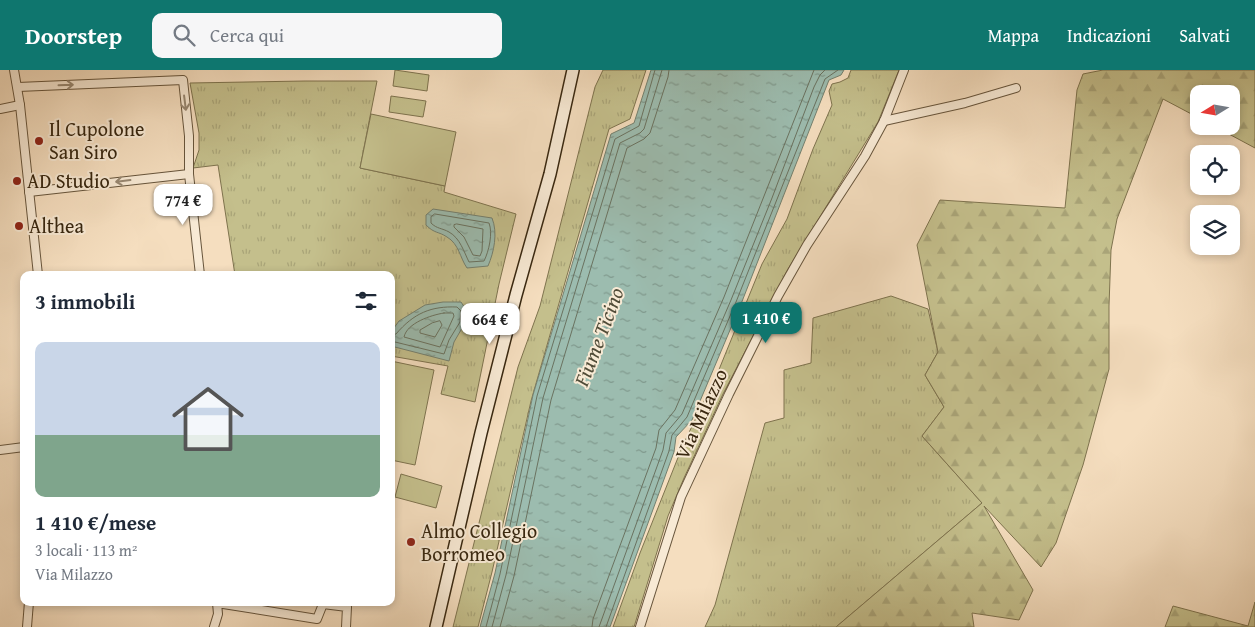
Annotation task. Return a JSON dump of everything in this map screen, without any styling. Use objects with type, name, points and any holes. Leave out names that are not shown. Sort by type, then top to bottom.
[{"type":"main road","points":[[436,627],[481,433],[550,174],[573,70]]},
{"type":"street","points":[[14,70],[18,87],[38,271]]},
{"type":"street","name":"Via Milazzo","points":[[640,627],[681,497],[728,394],[778,296],[807,245],[865,156],[884,121],[904,70]]},
{"type":"street","points":[[18,87],[183,80],[189,136],[189,174],[200,271]]},
{"type":"street","points":[[884,121],[965,103],[1016,88]]},
{"type":"street","points":[[0,109],[20,105]]},
{"type":"street","points":[[30,192],[189,174]]},
{"type":"street","points":[[0,450],[20,447]]},
{"type":"street","points":[[27,627],[29,606]]},
{"type":"street","points":[[214,627],[218,614],[217,606]]},
{"type":"street","points":[[236,606],[317,619],[322,606]]},
{"type":"street","points":[[339,606],[347,607],[346,627]]},
{"type":"green space","points":[[395,70],[429,75],[427,91],[393,86]]},
{"type":"green space","points":[[603,70],[646,70],[630,119],[609,129],[531,401],[478,627],[453,627],[518,367],[540,306],[595,87]]},
{"type":"green space","points":[[851,70],[899,70],[878,122],[788,269],[723,394],[668,516],[634,627],[613,627],[683,445],[718,372],[762,264],[787,219],[813,149],[832,105],[829,91],[832,84],[848,78]]},
{"type":"green space","points":[[1103,70],[1255,70],[1255,148],[1231,135],[1240,135],[1240,85],[1190,85],[1190,113],[1163,99],[1117,219],[1111,250],[1109,369],[1083,465],[1056,543],[1041,567],[984,506],[1033,590],[1019,620],[972,613],[974,627],[836,627],[982,503],[922,436],[944,407],[925,375],[938,352],[917,245],[940,200],[1065,208],[1077,90],[1083,74]]},
{"type":"green space","points":[[377,81],[360,168],[445,186],[444,192],[516,214],[499,284],[475,402],[441,394],[448,366],[395,357],[395,271],[234,271],[218,165],[193,168],[199,150],[199,133],[190,83]]},
{"type":"green space","points":[[391,96],[426,101],[423,117],[389,112]]},
{"type":"green space","points":[[371,114],[456,132],[445,186],[360,168]]},
{"type":"green space","points":[[891,296],[928,309],[938,352],[925,375],[944,407],[922,436],[982,503],[836,627],[705,627],[715,605],[765,423],[784,418],[784,370],[811,363],[813,318]]},
{"type":"green space","points":[[395,362],[434,370],[415,465],[395,461]]},
{"type":"green space","points":[[401,474],[442,486],[436,508],[395,497]]},
{"type":"green space","points":[[1255,602],[1255,627],[1165,627],[1173,606],[1248,626]]},
{"type":"water","name":"Fiume Ticino","points":[[651,70],[844,70],[841,75],[829,80],[741,304],[692,420],[676,437],[674,452],[610,627],[480,627],[495,573],[533,395],[611,134],[634,123]]},
{"type":"water","points":[[433,209],[492,218],[495,230],[494,242],[488,266],[467,268],[457,247],[451,240],[426,225],[426,215]]},
{"type":"water","points":[[461,302],[467,311],[465,323],[454,342],[449,361],[395,347],[395,326],[399,321],[425,305]]},
{"type":"place","name":"Il Cupolone San Siro","points":[[39,141]]},
{"type":"place","name":"AD Studio","points":[[17,181]]},
{"type":"place","name":"Althea","points":[[19,226]]},
{"type":"place","name":"Almo Collegio Borromeo","points":[[411,542]]}]
